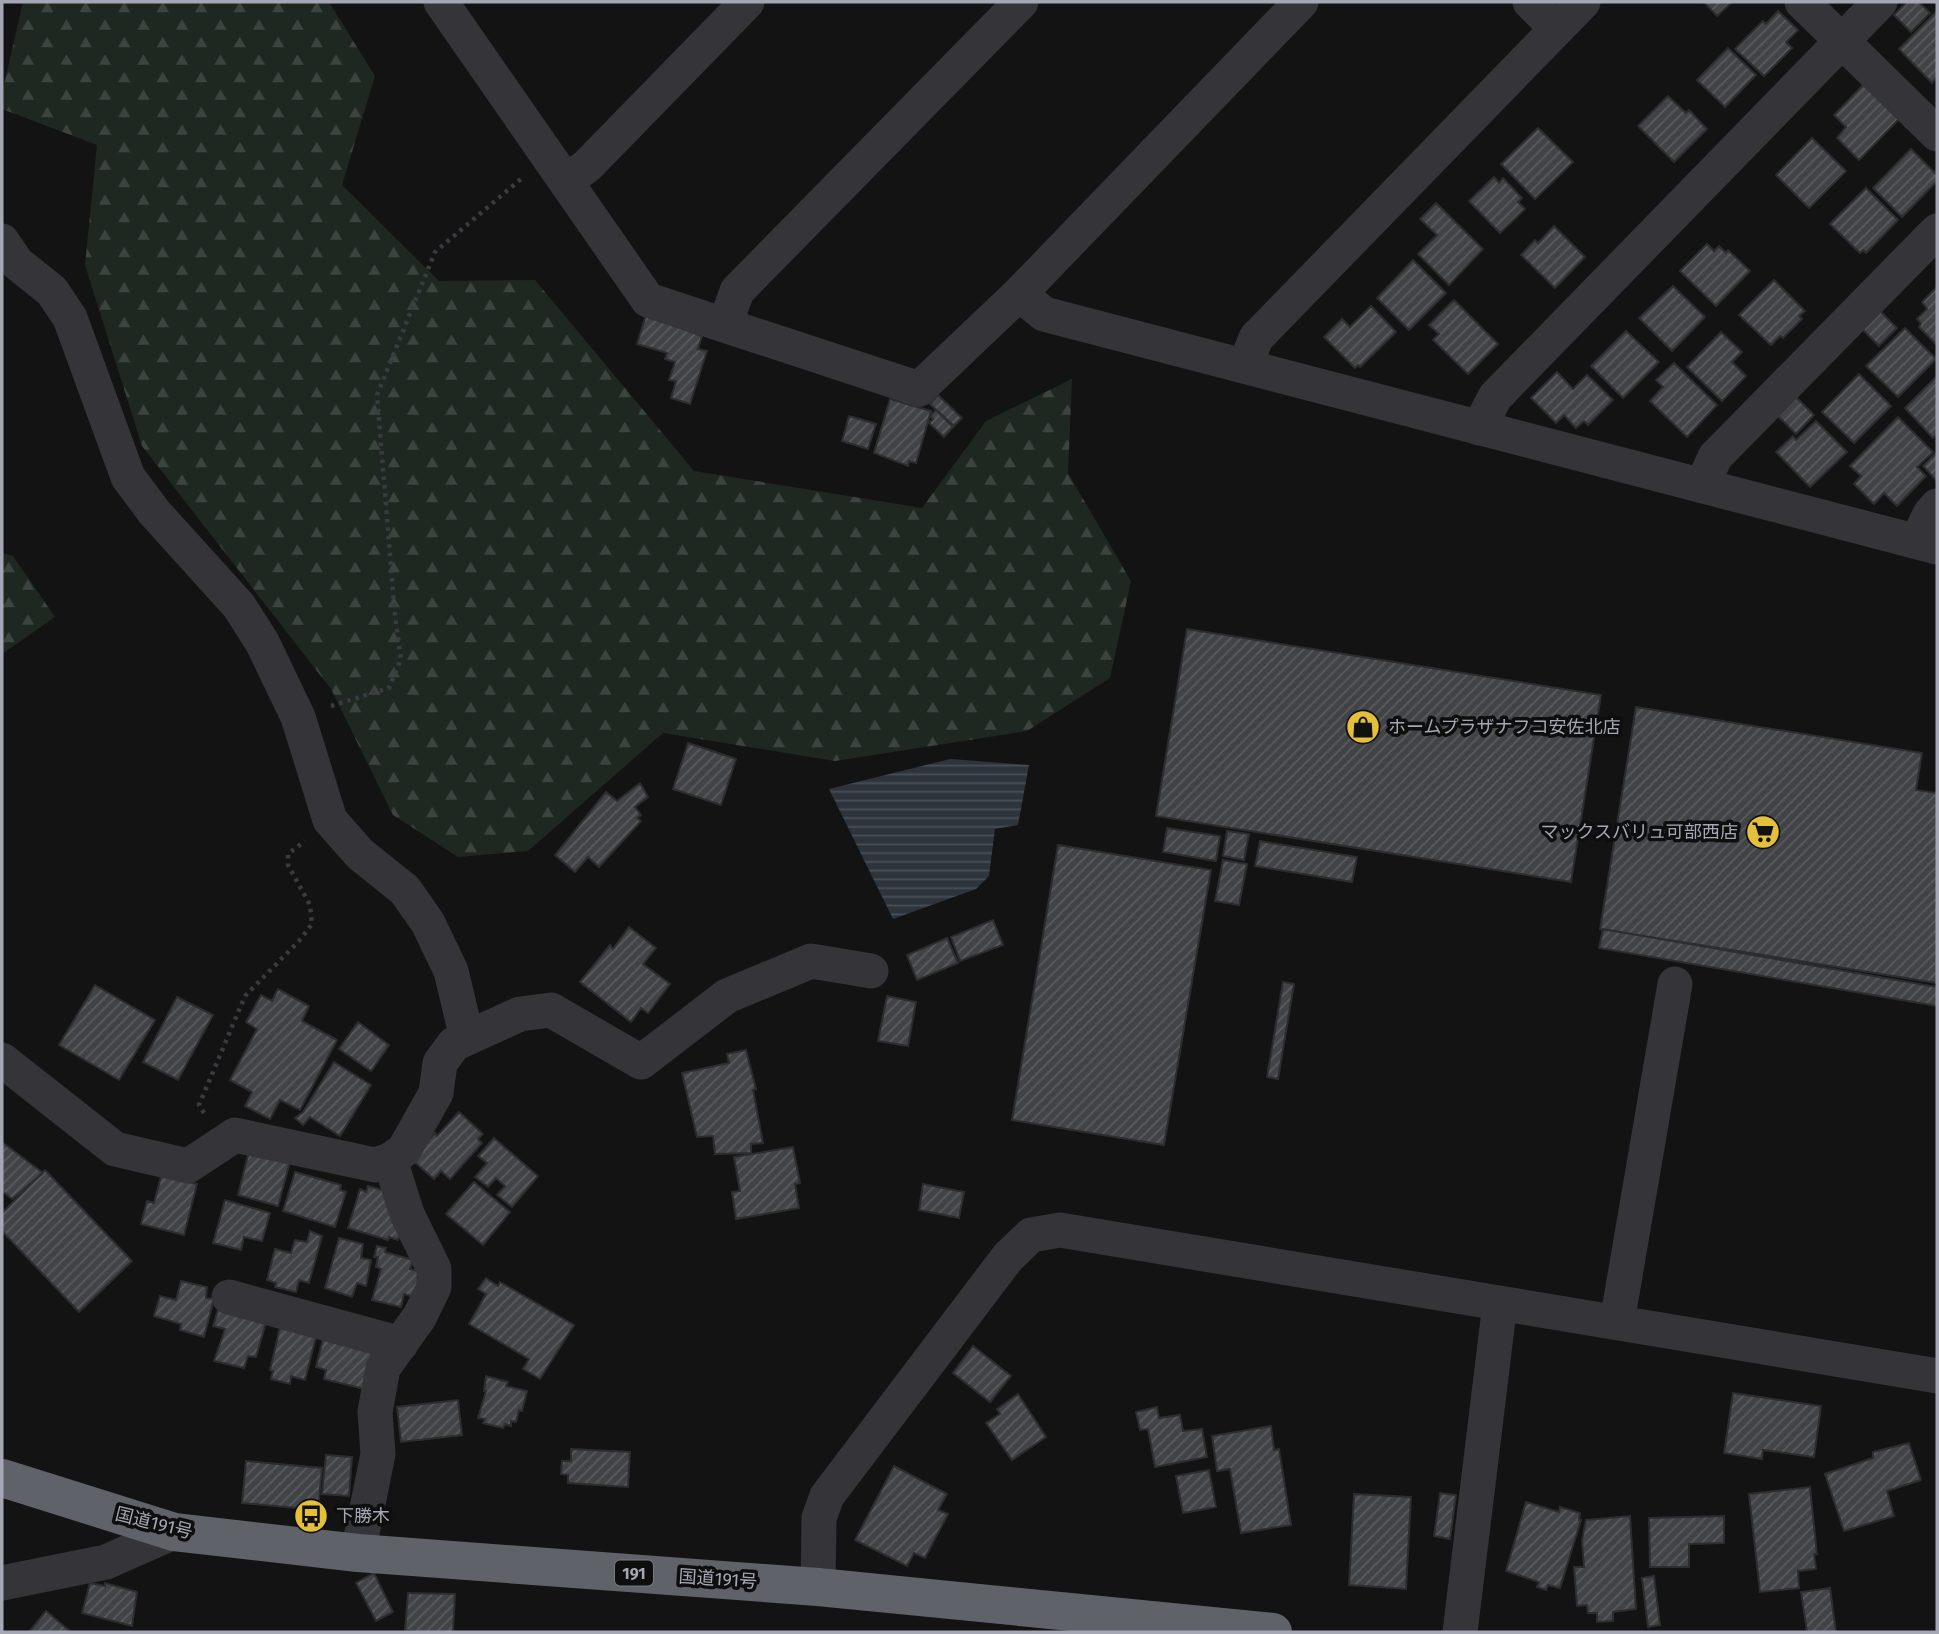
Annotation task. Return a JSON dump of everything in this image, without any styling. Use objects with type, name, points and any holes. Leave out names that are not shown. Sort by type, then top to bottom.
[{"type":"highway","name":"国道191号","points":[[2,1478],[174,1532],[358,1552],[818,1587],[1273,1632]]},
{"type":"street","points":[[557,169],[588,165],[747,2]]},
{"type":"street","points":[[725,325],[737,291],[1021,2]]},
{"type":"street","points":[[446,4],[649,300],[919,389],[1018,294],[1301,2]]},
{"type":"street","points":[[1530,2],[1557,29]]},
{"type":"street","points":[[1245,366],[1256,338],[1583,2]]},
{"type":"street","points":[[1802,2],[1937,134]]},
{"type":"street","points":[[1479,428],[1495,397],[1880,2]]},
{"type":"street","points":[[1702,486],[1715,457],[1937,231]]},
{"type":"street","points":[[2,242],[18,263],[52,291],[70,318],[128,477],[154,512],[239,607],[262,642],[298,717],[330,820],[360,854],[405,890],[428,923],[451,971],[467,1038]]},
{"type":"street","points":[[1018,294],[1044,314],[1927,544],[1930,514],[1937,506]]},
{"type":"street","points":[[2,1060],[115,1149],[188,1166],[235,1135],[375,1165],[390,1160],[404,1150],[436,1093],[440,1063],[454,1044],[520,1014],[551,1010],[642,1062],[727,996],[811,961],[871,971]]},
{"type":"street","points":[[1617,1322],[1675,984]]},
{"type":"street","points":[[358,1552],[378,1454],[375,1412],[383,1368],[421,1316],[434,1287],[434,1269],[407,1214],[390,1160]]},
{"type":"street","points":[[818,1587],[819,1518],[827,1496],[1008,1257],[1031,1235],[1060,1230],[1937,1376]]},
{"type":"street","points":[[229,1297],[401,1343]]},
{"type":"street","points":[[1460,1632],[1500,1303]]},
{"type":"street","points":[[2,1583],[106,1562],[174,1532]]},
{"type":"path","points":[[298,717],[389,688],[401,659],[395,617],[377,395],[435,252],[557,169]]},
{"type":"path","points":[[235,1135],[206,1116],[199,1105],[245,996],[312,924],[310,905],[288,865],[288,854],[330,820]]},
{"type":"green space","points":[[23,2],[329,2],[375,76],[342,185],[439,281],[535,280],[694,471],[922,508],[986,421],[1072,379],[1068,473],[1131,581],[1110,678],[1027,731],[835,761],[663,733],[528,851],[458,857],[393,815],[331,689],[142,446],[85,265],[97,145],[2,109],[2,93]]},
{"type":"green space","points":[[2,553],[13,556],[55,617],[2,654]]},
{"type":"shaded area","points":[[950,759],[1029,765],[1018,825],[995,829],[989,876],[976,889],[893,919],[829,789]]},
{"type":"building","points":[[1704,2],[1732,2],[1717,16]]},
{"type":"building","points":[[1907,2],[1919,2],[1930,13],[1911,32],[1894,15]]},
{"type":"building","points":[[1778,11],[1798,30],[1786,42],[1792,48],[1764,76],[1735,49],[1763,21],[1766,24]]},
{"type":"building","points":[[1937,11],[1937,77],[1932,83],[1899,49]]},
{"type":"building","points":[[1728,48],[1756,75],[1725,107],[1697,80]]},
{"type":"building","points":[[1865,83],[1900,118],[1859,160],[1837,138],[1846,127],[1834,115]]},
{"type":"building","points":[[1668,96],[1686,113],[1689,110],[1707,129],[1674,162],[1638,126]]},
{"type":"building","points":[[1538,128],[1573,162],[1535,199],[1501,164]]},
{"type":"building","points":[[1812,138],[1846,171],[1809,208],[1776,175]]},
{"type":"building","points":[[1911,149],[1937,175],[1937,181],[1902,217],[1873,188]]},
{"type":"building","points":[[1494,177],[1499,183],[1503,178],[1522,198],[1518,202],[1525,209],[1500,233],[1469,201]]},
{"type":"building","points":[[1866,188],[1898,220],[1866,253],[1863,250],[1860,253],[1830,224]]},
{"type":"building","points":[[1436,203],[1483,249],[1449,285],[1418,254],[1437,235],[1420,219]]},
{"type":"building","points":[[1554,226],[1585,257],[1555,288],[1521,255],[1535,240],[1538,243]]},
{"type":"building","points":[[1707,244],[1714,251],[1719,246],[1726,253],[1728,250],[1750,271],[1716,306],[1680,271]]},
{"type":"building","points":[[1413,260],[1446,293],[1409,330],[1377,298]]},
{"type":"building","points":[[1774,280],[1805,311],[1799,316],[1802,319],[1783,338],[1780,336],[1771,345],[1739,315]]},
{"type":"building","points":[[1673,286],[1705,317],[1672,351],[1639,318]]},
{"type":"building","points":[[1937,287],[1937,345],[1919,327],[1921,323],[1917,319],[1927,309],[1922,302]]},
{"type":"building","points":[[1454,300],[1498,344],[1468,374],[1433,340],[1439,334],[1429,325]]},
{"type":"building","points":[[1371,306],[1396,332],[1360,367],[1358,365],[1355,368],[1324,337],[1342,319],[1350,327]]},
{"type":"building","points":[[1880,311],[1897,328],[1879,346],[1862,329]]},
{"type":"building","points":[[646,315],[702,336],[698,349],[707,351],[690,404],[671,398],[676,381],[669,380],[675,362],[665,359],[667,353],[637,344]]},
{"type":"building","points":[[1905,328],[1936,359],[1898,397],[1866,366]]},
{"type":"building","points":[[1626,331],[1659,362],[1623,398],[1591,366]]},
{"type":"building","points":[[1721,332],[1742,352],[1732,362],[1746,376],[1722,401],[1687,367]]},
{"type":"building","points":[[1674,363],[1717,405],[1687,437],[1650,401],[1663,387],[1656,380]]},
{"type":"building","points":[[1557,372],[1573,389],[1587,375],[1613,400],[1588,425],[1584,421],[1576,428],[1564,415],[1556,423],[1531,398]]},
{"type":"building","points":[[1859,374],[1891,406],[1854,443],[1822,412]]},
{"type":"building","points":[[1937,376],[1937,434],[1933,438],[1905,408]]},
{"type":"building","points":[[938,395],[962,418],[954,426],[930,404]]},
{"type":"building","points":[[1796,397],[1814,415],[1796,434],[1778,416]]},
{"type":"building","points":[[890,399],[931,411],[916,463],[909,461],[908,466],[874,453]]},
{"type":"building","points":[[936,410],[953,427],[944,437],[929,423],[933,419],[930,416]]},
{"type":"building","points":[[849,416],[876,424],[868,449],[842,441]]},
{"type":"building","points":[[1898,417],[1933,452],[1917,467],[1926,476],[1897,506],[1884,493],[1874,504],[1854,484],[1861,476],[1850,466]]},
{"type":"building","points":[[1816,421],[1847,452],[1810,487],[1776,452],[1793,436],[1796,440]]},
{"type":"building","points":[[1937,452],[1937,479],[1936,480],[1923,466]]},
{"type":"building","points":[[1187,629],[1601,695],[1571,882],[1156,816]]},
{"type":"building","points":[[1636,707],[1922,753],[1916,790],[1937,793],[1937,983],[1600,929]]},
{"type":"building","points":[[688,743],[736,759],[721,805],[673,789]]},
{"type":"building","points":[[640,783],[648,797],[635,807],[641,815],[637,818],[641,821],[599,867],[588,857],[575,872],[555,855],[606,792],[617,801]]},
{"type":"building","points":[[1167,828],[1220,836],[1216,861],[1163,852]]},
{"type":"building","points":[[1227,831],[1249,834],[1244,860],[1223,856]]},
{"type":"building","points":[[1260,841],[1357,857],[1352,882],[1255,866]]},
{"type":"building","points":[[1058,845],[1211,870],[1164,1145],[1012,1120]]},
{"type":"building","points":[[1223,860],[1247,864],[1239,905],[1215,901]]},
{"type":"building","points":[[993,920],[1003,945],[960,961],[951,937]]},
{"type":"building","points":[[629,927],[656,948],[643,964],[670,984],[648,1013],[641,1008],[631,1022],[580,982],[610,945],[613,949]]},
{"type":"building","points":[[1603,929],[1937,987],[1937,1006],[1599,948]]},
{"type":"building","points":[[947,938],[958,963],[917,980],[907,955]]},
{"type":"building","points":[[1283,982],[1294,984],[1278,1079],[1267,1077]]},
{"type":"building","points":[[95,985],[155,1020],[119,1080],[59,1045]]},
{"type":"building","points":[[278,989],[309,1006],[302,1021],[337,1040],[300,1110],[280,1100],[270,1119],[245,1106],[252,1092],[230,1080],[257,1029],[246,1022],[261,995],[272,1001]]},
{"type":"building","points":[[887,996],[916,1002],[908,1046],[878,1041]]},
{"type":"building","points":[[177,997],[213,1015],[178,1080],[143,1062]]},
{"type":"building","points":[[358,1022],[389,1045],[371,1071],[339,1049]]},
{"type":"building","points":[[746,1050],[756,1089],[753,1090],[763,1143],[751,1144],[751,1153],[715,1154],[713,1136],[697,1137],[682,1073],[729,1063],[727,1054]]},
{"type":"building","points":[[334,1062],[371,1085],[340,1136],[310,1117],[303,1125],[295,1118],[303,1112]]},
{"type":"building","points":[[459,1112],[483,1134],[478,1139],[482,1143],[450,1179],[441,1171],[434,1179],[412,1160],[435,1133],[437,1136]]},
{"type":"building","points":[[494,1138],[538,1176],[512,1207],[497,1195],[505,1186],[496,1178],[488,1187],[475,1177],[487,1163],[478,1156]]},
{"type":"building","points":[[2,1142],[43,1173],[12,1199],[2,1191]]},
{"type":"building","points":[[250,1147],[291,1158],[278,1206],[238,1195]]},
{"type":"building","points":[[793,1147],[800,1183],[795,1184],[799,1208],[736,1219],[732,1192],[740,1191],[734,1157]]},
{"type":"building","points":[[163,1169],[182,1180],[197,1184],[184,1235],[141,1224],[147,1201],[154,1203]]},
{"type":"building","points":[[45,1170],[132,1261],[79,1312],[2,1231],[2,1213]]},
{"type":"building","points":[[295,1172],[341,1185],[340,1190],[346,1192],[335,1227],[283,1211]]},
{"type":"building","points":[[474,1182],[510,1212],[483,1245],[446,1214]]},
{"type":"building","points":[[923,1184],[964,1192],[959,1218],[919,1210]]},
{"type":"building","points":[[368,1186],[389,1192],[402,1226],[398,1240],[389,1237],[388,1240],[348,1228],[360,1189],[366,1192]]},
{"type":"building","points":[[225,1200],[270,1213],[262,1241],[244,1237],[241,1250],[213,1243]]},
{"type":"building","points":[[310,1231],[322,1236],[309,1283],[299,1280],[296,1292],[275,1287],[276,1283],[267,1280],[275,1249],[291,1253],[295,1240],[307,1242]]},
{"type":"building","points":[[339,1238],[363,1244],[361,1258],[371,1260],[366,1286],[357,1283],[352,1297],[325,1288]]},
{"type":"building","points":[[377,1246],[386,1248],[385,1252],[413,1260],[410,1269],[421,1272],[414,1297],[404,1294],[401,1307],[372,1300],[381,1269],[376,1267],[378,1257],[374,1257]]},
{"type":"building","points":[[486,1278],[498,1286],[500,1282],[574,1325],[540,1379],[523,1369],[529,1359],[469,1324],[486,1294],[478,1289]]},
{"type":"building","points":[[181,1281],[207,1287],[206,1298],[214,1299],[204,1337],[180,1330],[181,1324],[154,1316],[160,1296],[176,1300]]},
{"type":"building","points":[[221,1300],[267,1319],[256,1357],[248,1356],[244,1368],[214,1361],[225,1329],[213,1326]]},
{"type":"building","points":[[280,1327],[316,1337],[305,1380],[291,1376],[290,1384],[271,1379],[273,1371],[270,1370]]},
{"type":"building","points":[[324,1335],[375,1350],[364,1389],[324,1379],[326,1370],[316,1367]]},
{"type":"building","points":[[973,1346],[1011,1376],[990,1402],[953,1373]]},
{"type":"building","points":[[486,1376],[508,1382],[506,1386],[527,1391],[522,1411],[519,1410],[516,1422],[511,1421],[511,1426],[505,1424],[503,1428],[483,1423],[485,1419],[478,1418],[486,1391]]},
{"type":"building","points":[[1733,1393],[1821,1406],[1814,1457],[1763,1450],[1762,1459],[1724,1453]]},
{"type":"building","points":[[1018,1394],[1046,1437],[1012,1460],[986,1423],[1000,1414],[997,1409]]},
{"type":"building","points":[[458,1400],[462,1435],[401,1442],[397,1407]]},
{"type":"building","points":[[1157,1407],[1159,1418],[1180,1415],[1183,1431],[1202,1429],[1207,1457],[1155,1467],[1148,1429],[1140,1430],[1136,1412]]},
{"type":"building","points":[[1271,1426],[1274,1450],[1279,1449],[1291,1525],[1241,1533],[1230,1469],[1217,1471],[1212,1436]]},
{"type":"building","points":[[1909,1443],[1921,1480],[1887,1491],[1894,1516],[1844,1531],[1825,1474],[1873,1458],[1873,1452]]},
{"type":"building","points":[[571,1449],[630,1452],[628,1487],[568,1483],[568,1475],[561,1474],[562,1461],[571,1461]]},
{"type":"building","points":[[326,1455],[352,1457],[349,1496],[322,1494]]},
{"type":"building","points":[[246,1461],[322,1468],[318,1510],[242,1503]]},
{"type":"building","points":[[894,1466],[947,1494],[938,1510],[948,1514],[925,1558],[914,1553],[907,1566],[855,1540]]},
{"type":"building","points":[[1209,1470],[1216,1507],[1183,1513],[1176,1476]]},
{"type":"building","points":[[1810,1487],[1816,1569],[1798,1571],[1799,1588],[1760,1592],[1749,1494]]},
{"type":"building","points":[[1440,1493],[1456,1495],[1450,1539],[1434,1536]]},
{"type":"building","points":[[1354,1494],[1411,1497],[1406,1589],[1349,1585]]},
{"type":"building","points":[[1526,1502],[1559,1512],[1560,1507],[1580,1513],[1581,1520],[1560,1588],[1548,1585],[1546,1590],[1537,1587],[1539,1582],[1506,1571]]},
{"type":"building","points":[[1630,1516],[1636,1609],[1613,1612],[1613,1621],[1597,1622],[1597,1613],[1588,1613],[1587,1605],[1577,1606],[1574,1567],[1584,1567],[1582,1540],[1586,1520]]},
{"type":"building","points":[[1724,1516],[1724,1543],[1689,1544],[1689,1567],[1650,1567],[1649,1518]]},
{"type":"building","points":[[374,1573],[393,1612],[376,1621],[356,1583]]},
{"type":"building","points":[[1654,1576],[1660,1625],[1648,1627],[1642,1578]]},
{"type":"building","points":[[90,1583],[105,1586],[105,1583],[137,1592],[132,1626],[82,1613]]},
{"type":"building","points":[[1830,1588],[1836,1632],[1807,1632],[1801,1592]]},
{"type":"building","points":[[408,1593],[455,1594],[453,1632],[405,1630]]},
{"type":"building","points":[[46,1611],[71,1632],[29,1632]]},
{"type":"place","name":"ホームプラザナフコ安佐北店","points":[[1363,727]]},
{"type":"place","name":"マックスバリュ可部西店","points":[[1763,832]]},
{"type":"place","name":"下勝木","points":[[311,1516]]}]
